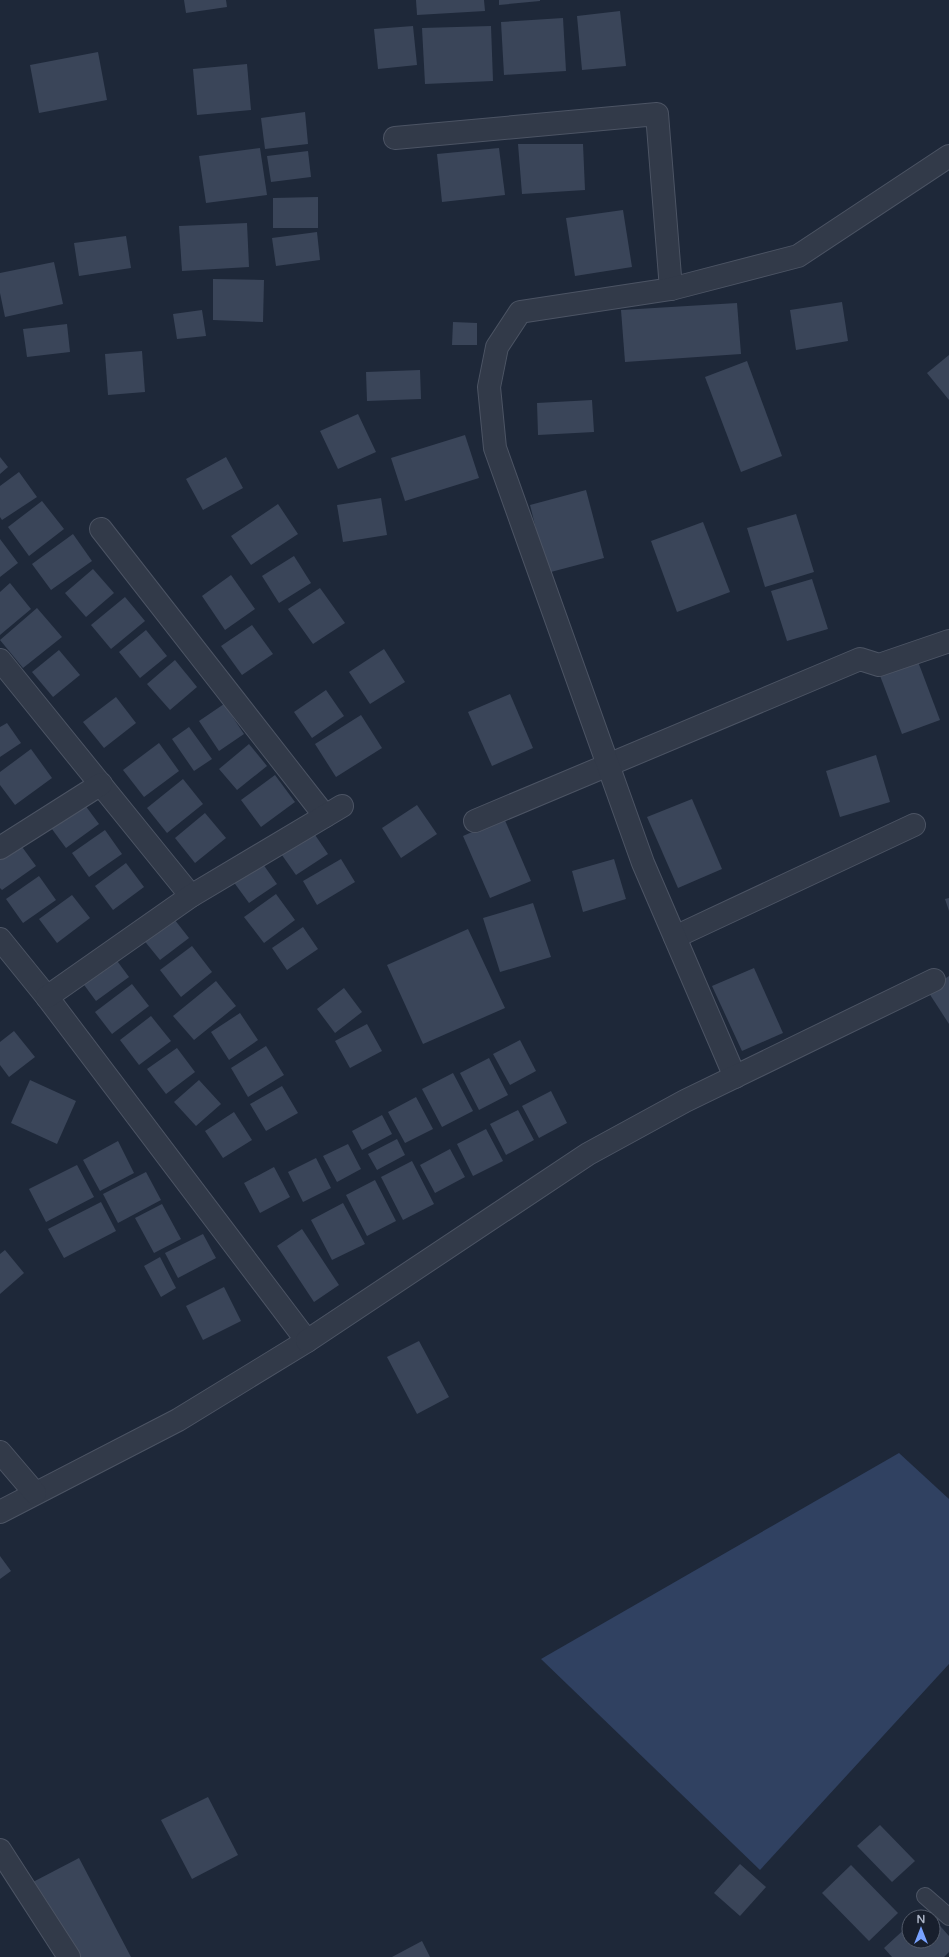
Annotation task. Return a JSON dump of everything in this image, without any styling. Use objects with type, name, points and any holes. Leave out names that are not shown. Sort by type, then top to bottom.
[{"type":"street","points":[[395,138],[657,114],[671,290]]},
{"type":"street","points":[[735,1077],[644,863],[495,448],[489,387],[497,348],[520,312],[671,290],[798,256],[949,156]]},
{"type":"street","points":[[47,997],[191,896],[333,811],[101,529]]},
{"type":"street","points":[[474,821],[609,766],[860,659],[878,665],[949,641]]},
{"type":"street","points":[[0,660],[191,896]]},
{"type":"street","points":[[0,848],[101,784]]},
{"type":"street","points":[[675,937],[914,825]]},
{"type":"street","points":[[0,939],[47,997],[307,1341]]},
{"type":"street","points":[[0,1512],[35,1492],[178,1420],[307,1341],[588,1154],[685,1101],[934,980]]},
{"type":"street","points":[[0,1452],[35,1492]]},
{"type":"street","points":[[0,1850],[69,1957]]},
{"type":"lane","points":[[925,1896],[949,1917]]},
{"type":"water","points":[[899,1453],[949,1499],[949,1664],[760,1870],[541,1659]]},
{"type":"building","points":[[184,0],[226,0],[227,7],[186,13]]},
{"type":"building","points":[[416,0],[484,0],[485,11],[417,15]]},
{"type":"building","points":[[499,0],[540,0],[540,1],[499,5]]},
{"type":"building","points":[[620,11],[626,66],[582,70],[577,16]]},
{"type":"building","points":[[563,18],[566,71],[504,75],[501,22]]},
{"type":"building","points":[[413,26],[417,65],[378,69],[374,29]]},
{"type":"building","points":[[491,26],[493,81],[425,84],[422,28]]},
{"type":"building","points":[[98,52],[107,100],[39,113],[30,65]]},
{"type":"building","points":[[247,64],[251,110],[197,115],[193,69]]},
{"type":"building","points":[[305,112],[308,144],[265,149],[261,118]]},
{"type":"building","points":[[518,144],[583,144],[585,190],[522,194]]},
{"type":"building","points":[[260,148],[267,195],[206,203],[199,156]]},
{"type":"building","points":[[499,148],[505,195],[442,202],[437,154]]},
{"type":"building","points":[[308,151],[311,177],[271,182],[267,156]]},
{"type":"building","points":[[318,197],[318,228],[273,228],[273,198]]},
{"type":"building","points":[[623,210],[632,267],[575,276],[566,218]]},
{"type":"building","points":[[247,223],[249,267],[182,271],[179,226]]},
{"type":"building","points":[[317,232],[320,260],[276,266],[272,238]]},
{"type":"building","points":[[126,236],[131,268],[79,276],[74,243]]},
{"type":"building","points":[[54,262],[63,304],[5,317],[0,293],[0,273]]},
{"type":"building","points":[[213,279],[264,280],[263,322],[213,320]]},
{"type":"building","points":[[842,302],[848,341],[796,350],[790,310]]},
{"type":"building","points":[[737,303],[741,354],[625,362],[621,310]]},
{"type":"building","points":[[202,310],[206,336],[177,339],[173,314]]},
{"type":"building","points":[[453,322],[477,323],[477,345],[452,345]]},
{"type":"building","points":[[67,324],[70,352],[27,357],[23,329]]},
{"type":"building","points":[[142,351],[145,392],[108,395],[105,354]]},
{"type":"building","points":[[949,355],[949,400],[927,373]]},
{"type":"building","points":[[747,361],[782,456],[741,472],[705,377]]},
{"type":"building","points":[[420,370],[421,399],[367,401],[366,372]]},
{"type":"building","points":[[592,400],[594,432],[538,435],[537,403]]},
{"type":"building","points":[[358,414],[376,452],[338,469],[320,431]]},
{"type":"building","points":[[465,435],[479,478],[405,501],[391,458]]},
{"type":"building","points":[[0,457],[8,467],[0,474]]},
{"type":"building","points":[[226,457],[243,488],[203,510],[186,479]]},
{"type":"building","points":[[19,472],[37,497],[2,520],[0,517],[0,486]]},
{"type":"building","points":[[586,490],[604,558],[547,573],[530,505]]},
{"type":"building","points":[[381,498],[387,535],[343,542],[337,505]]},
{"type":"building","points":[[42,501],[64,529],[29,556],[8,527]]},
{"type":"building","points":[[278,504],[298,534],[251,565],[231,536]]},
{"type":"building","points":[[796,514],[814,572],[765,587],[747,528]]},
{"type":"building","points":[[703,522],[730,592],[677,612],[651,541]]},
{"type":"building","points":[[73,534],[92,561],[51,590],[32,564]]},
{"type":"building","points":[[0,539],[18,563],[0,577]]},
{"type":"building","points":[[294,556],[311,583],[279,603],[262,576]]},
{"type":"building","points":[[93,569],[114,593],[86,617],[65,593]]},
{"type":"building","points":[[231,575],[255,609],[225,630],[202,596]]},
{"type":"building","points":[[812,579],[828,629],[787,641],[771,591]]},
{"type":"building","points":[[10,583],[31,609],[0,635],[0,592]]},
{"type":"building","points":[[320,588],[345,623],[313,644],[288,609]]},
{"type":"building","points":[[125,597],[145,621],[111,649],[91,625]]},
{"type":"building","points":[[37,608],[62,637],[23,668],[0,640]]},
{"type":"building","points":[[252,625],[273,654],[242,675],[221,646]]},
{"type":"building","points":[[146,630],[167,656],[140,678],[119,652]]},
{"type":"building","points":[[384,649],[405,682],[370,704],[349,672]]},
{"type":"building","points":[[59,650],[80,675],[53,697],[32,672]]},
{"type":"building","points":[[914,651],[940,720],[902,734],[876,665]]},
{"type":"building","points":[[175,660],[197,687],[170,710],[147,684]]},
{"type":"building","points":[[326,690],[344,716],[312,738],[294,712]]},
{"type":"building","points":[[510,694],[533,748],[492,766],[468,712]]},
{"type":"building","points":[[116,697],[136,723],[104,748],[83,722]]},
{"type":"building","points":[[224,704],[244,734],[219,751],[199,721]]},
{"type":"building","points":[[361,715],[382,748],[336,777],[315,744]]},
{"type":"building","points":[[7,723],[21,743],[0,757],[0,727]]},
{"type":"building","points":[[189,727],[212,759],[194,771],[172,739]]},
{"type":"building","points":[[159,743],[179,771],[144,797],[123,770]]},
{"type":"building","points":[[249,744],[267,766],[237,790],[219,769]]},
{"type":"building","points":[[31,749],[52,778],[15,805],[0,785],[0,772]]},
{"type":"building","points":[[876,755],[890,802],[840,817],[826,771]]},
{"type":"building","points":[[275,775],[295,802],[261,827],[241,800]]},
{"type":"building","points":[[183,779],[203,804],[167,833],[147,808]]},
{"type":"building","points":[[79,797],[99,824],[66,848],[46,821]]},
{"type":"building","points":[[692,799],[722,869],[678,888],[647,817]]},
{"type":"building","points":[[417,805],[437,834],[401,858],[382,828]]},
{"type":"building","points":[[205,813],[226,838],[195,863],[175,838]]},
{"type":"building","points":[[504,818],[531,881],[490,898],[463,836]]},
{"type":"building","points":[[309,826],[328,854],[296,875],[277,848]]},
{"type":"building","points":[[105,830],[122,854],[89,877],[72,853]]},
{"type":"building","points":[[17,840],[36,866],[2,890],[0,888],[0,852]]},
{"type":"building","points":[[258,857],[277,884],[249,903],[230,877]]},
{"type":"building","points":[[341,859],[355,882],[317,905],[303,881]]},
{"type":"building","points":[[614,859],[626,899],[583,912],[572,871]]},
{"type":"building","points":[[126,863],[144,887],[113,910],[95,886]]},
{"type":"building","points":[[39,876],[56,900],[23,923],[6,899]]},
{"type":"building","points":[[276,894],[295,920],[264,943],[244,917]]},
{"type":"building","points":[[72,895],[90,918],[57,943],[39,919]]},
{"type":"building","points":[[949,898],[949,911],[945,899]]},
{"type":"building","points":[[533,903],[551,957],[500,972],[483,918]]},
{"type":"building","points":[[167,910],[189,938],[160,960],[138,933]]},
{"type":"building","points":[[303,927],[318,949],[287,970],[272,948]]},
{"type":"building","points":[[468,929],[505,1008],[423,1044],[387,965]]},
{"type":"building","points":[[192,946],[212,972],[181,997],[160,970]]},
{"type":"building","points":[[109,950],[129,977],[96,1001],[76,974]]},
{"type":"building","points":[[754,968],[783,1033],[742,1051],[712,986]]},
{"type":"building","points":[[949,976],[949,1024],[927,990]]},
{"type":"building","points":[[216,981],[236,1006],[194,1040],[173,1016]]},
{"type":"building","points":[[132,984],[149,1006],[112,1034],[95,1012]]},
{"type":"building","points":[[344,988],[362,1012],[335,1033],[317,1009]]},
{"type":"building","points":[[240,1013],[258,1040],[229,1060],[211,1032]]},
{"type":"building","points":[[151,1016],[171,1041],[139,1065],[120,1040]]},
{"type":"building","points":[[367,1024],[382,1051],[350,1068],[335,1041]]},
{"type":"building","points":[[14,1031],[35,1057],[9,1077],[0,1065],[0,1042]]},
{"type":"building","points":[[520,1040],[536,1071],[510,1085],[493,1054]]},
{"type":"building","points":[[266,1046],[284,1075],[248,1097],[231,1068]]},
{"type":"building","points":[[177,1048],[195,1072],[166,1094],[147,1069]]},
{"type":"building","points":[[489,1058],[508,1095],[479,1110],[460,1073]]},
{"type":"building","points":[[453,1073],[473,1111],[442,1127],[422,1089]]},
{"type":"building","points":[[30,1080],[76,1101],[57,1144],[11,1123]]},
{"type":"building","points":[[199,1080],[221,1104],[196,1126],[174,1102]]},
{"type":"building","points":[[282,1086],[298,1113],[266,1131],[250,1104]]},
{"type":"building","points":[[551,1091],[567,1123],[539,1138],[522,1106]]},
{"type":"building","points":[[416,1097],[433,1129],[405,1143],[388,1112]]},
{"type":"building","points":[[518,1110],[534,1140],[506,1155],[490,1124]]},
{"type":"building","points":[[234,1112],[252,1140],[223,1158],[205,1131]]},
{"type":"building","points":[[382,1115],[392,1134],[362,1150],[352,1131]]},
{"type":"building","points":[[486,1129],[503,1161],[473,1176],[457,1144]]},
{"type":"building","points":[[397,1139],[405,1155],[377,1170],[368,1154]]},
{"type":"building","points":[[118,1141],[134,1173],[100,1191],[83,1160]]},
{"type":"building","points":[[348,1144],[361,1169],[337,1182],[323,1156]]},
{"type":"building","points":[[450,1149],[465,1177],[435,1193],[420,1165]]},
{"type":"building","points":[[316,1158],[331,1188],[303,1202],[288,1172]]},
{"type":"building","points":[[412,1161],[434,1204],[403,1220],[381,1177]]},
{"type":"building","points":[[77,1165],[94,1197],[46,1222],[29,1189]]},
{"type":"building","points":[[274,1167],[290,1197],[260,1213],[244,1183]]},
{"type":"building","points":[[146,1172],[161,1200],[118,1223],[103,1194]]},
{"type":"building","points":[[375,1180],[396,1221],[367,1236],[346,1195]]},
{"type":"building","points":[[101,1202],[116,1231],[64,1258],[48,1229]]},
{"type":"building","points":[[343,1203],[365,1244],[332,1260],[311,1220]]},
{"type":"building","points":[[162,1204],[181,1239],[154,1253],[135,1218]]},
{"type":"building","points":[[302,1229],[339,1285],[314,1302],[277,1246]]},
{"type":"building","points":[[203,1234],[216,1258],[178,1278],[165,1253]]},
{"type":"building","points":[[5,1250],[24,1273],[0,1294],[0,1254]]},
{"type":"building","points":[[160,1257],[176,1288],[161,1297],[144,1266]]},
{"type":"building","points":[[224,1287],[241,1321],[203,1340],[186,1306]]},
{"type":"building","points":[[419,1341],[449,1397],[417,1414],[387,1357]]},
{"type":"building","points":[[0,1556],[11,1571],[0,1579]]},
{"type":"building","points":[[208,1797],[238,1855],[192,1879],[161,1820]]},
{"type":"building","points":[[880,1825],[915,1861],[892,1882],[857,1846]]},
{"type":"building","points":[[79,1858],[131,1957],[73,1957],[33,1882]]},
{"type":"building","points":[[740,1864],[766,1887],[740,1916],[714,1893]]},
{"type":"building","points":[[851,1865],[898,1913],[869,1941],[822,1893]]},
{"type":"building","points":[[941,1927],[949,1936],[949,1952],[944,1957],[892,1957],[884,1948],[901,1932],[901,1949],[941,1949]]},
{"type":"building","points":[[422,1941],[430,1957],[392,1957]]}]
